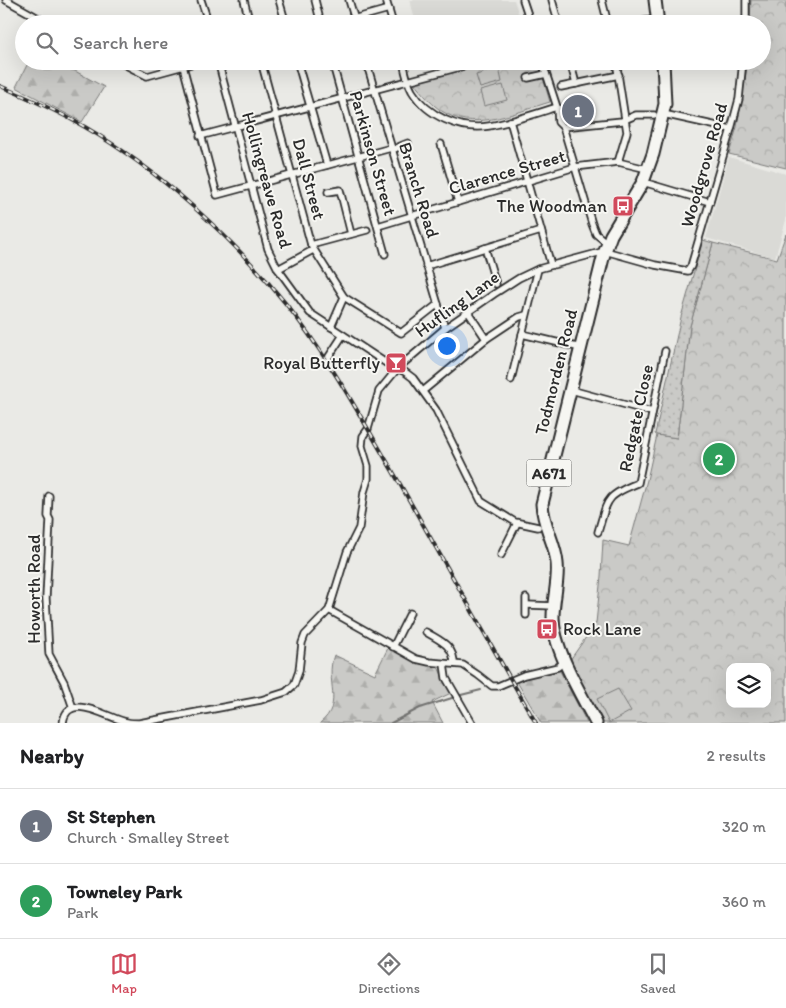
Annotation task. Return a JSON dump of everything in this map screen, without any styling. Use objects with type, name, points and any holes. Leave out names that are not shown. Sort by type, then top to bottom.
[{"type":"highway","points":[[655,0],[657,15]]},
{"type":"highway","name":"Todmorden Road","points":[[596,723],[565,661],[554,628],[556,551],[545,526],[542,504],[606,247],[643,182],[647,170],[658,115],[665,94],[663,70]]},
{"type":"street","points":[[6,0],[33,15]]},
{"type":"street","points":[[201,0],[206,15]]},
{"type":"street","points":[[244,0],[248,15]]},
{"type":"street","points":[[279,0],[283,15]]},
{"type":"street","points":[[314,0],[318,15]]},
{"type":"street","points":[[350,0],[354,15]]},
{"type":"street","points":[[386,0],[391,15]]},
{"type":"street","points":[[523,0],[527,15]]},
{"type":"street","points":[[552,0],[556,15]]},
{"type":"street","points":[[602,0],[606,15]]},
{"type":"street","points":[[746,0],[746,15]]},
{"type":"street","points":[[372,15],[389,9]]},
{"type":"street","points":[[135,70],[147,76],[169,70]]},
{"type":"street","points":[[185,70],[200,136],[217,196],[326,165],[396,149],[400,145],[408,143]]},
{"type":"street","name":"Hollingreave Road","points":[[220,70],[268,249],[278,269],[310,313],[386,363],[413,378],[445,428],[481,501],[517,523]]},
{"type":"street","name":"Dall Street","points":[[263,70],[312,247],[344,297]]},
{"type":"street","points":[[300,70],[326,165]]},
{"type":"street","name":"Parkinson Street","points":[[334,70],[385,254]]},
{"type":"street","name":"Branch Road","points":[[368,70],[445,328]]},
{"type":"street","points":[[405,70],[411,89],[425,107],[445,120],[469,126],[487,126],[557,107]]},
{"type":"street","points":[[200,136],[448,70]]},
{"type":"street","points":[[545,70],[557,107],[558,122],[563,127],[596,234],[606,247]]},
{"type":"street","points":[[572,70],[576,84]]},
{"type":"street","points":[[618,70],[627,132],[618,162]]},
{"type":"street","name":"Woodgrove Road","points":[[606,247],[688,271],[731,129],[739,99],[743,70]]},
{"type":"street","points":[[528,78],[546,74]]},
{"type":"street","points":[[561,87],[619,75]]},
{"type":"street","points":[[563,127],[571,128],[626,120],[636,116],[658,115],[731,129]]},
{"type":"street","points":[[510,121],[551,265]]},
{"type":"street","points":[[441,144],[458,202]]},
{"type":"street","name":"Clarence Street","points":[[378,226],[576,167],[618,162],[647,170]]},
{"type":"street","points":[[643,182],[710,202]]},
{"type":"street","points":[[328,192],[340,190],[351,234]]},
{"type":"street","points":[[278,269],[312,247],[367,230]]},
{"type":"street","points":[[426,266],[541,231]]},
{"type":"street","name":"Hufling Lane","points":[[329,610],[346,552],[359,528],[364,492],[368,479],[368,466],[362,446],[363,436],[368,429],[379,391],[398,368],[445,328],[519,278],[538,269],[606,247]]},
{"type":"street","points":[[486,248],[496,284]]},
{"type":"street","points":[[511,380],[538,269]]},
{"type":"street","points":[[331,327],[344,297],[401,333],[438,304]]},
{"type":"street","points":[[468,312],[486,339]]},
{"type":"street","points":[[423,391],[486,339],[519,317],[526,315]]},
{"type":"street","points":[[522,334],[581,348]]},
{"type":"street","points":[[328,358],[343,335]]},
{"type":"street","name":"Redgate Close","points":[[598,532],[608,500],[617,491],[638,482],[665,351]]},
{"type":"street","points":[[571,390],[652,412]]},
{"type":"street","name":"Howorth Road","points":[[49,496],[48,516],[50,520],[46,598],[49,654],[64,682],[73,708]]},
{"type":"street","points":[[501,555],[517,523],[538,527]]},
{"type":"street","points":[[526,598],[526,615]]},
{"type":"street","points":[[526,605],[554,606]]},
{"type":"street","points":[[63,723],[68,711],[73,708],[92,709],[127,722],[140,723],[227,708],[286,692],[294,685],[299,671],[305,635],[329,610],[416,659],[467,666],[492,686],[498,686],[524,675],[558,667],[565,661]]},
{"type":"street","points":[[393,646],[410,613]]},
{"type":"street","points":[[426,632],[449,647],[454,655],[454,664]]},
{"type":"street","points":[[444,664],[446,678],[472,723]]},
{"type":"shaded area","points":[[410,0],[514,0],[519,15],[414,15]]},
{"type":"shaded area","points":[[729,157],[786,174],[786,220],[775,258],[706,238]]},
{"type":"green space","points":[[751,0],[786,0],[786,168],[729,154],[737,127],[746,70],[771,70],[771,15],[750,15]]},
{"type":"green space","points":[[24,70],[73,70],[104,87],[82,122],[16,87]]},
{"type":"green space","points":[[458,70],[541,70],[550,102],[498,118],[472,121],[459,119],[437,108],[413,82]]},
{"type":"green space","points":[[499,70],[502,82],[480,88],[476,75]]},
{"type":"green space","points":[[503,85],[507,100],[484,106],[480,91]]},
{"type":"green space","points":[[786,234],[786,723],[601,723],[570,660],[596,623],[603,540],[629,546],[657,435],[677,438],[690,326],[713,243],[777,259]]},
{"type":"green space","points":[[703,240],[713,243],[690,326],[677,438],[657,435],[655,434],[681,317]]},
{"type":"green space","points":[[388,648],[413,660],[438,667],[451,693],[432,702],[443,723],[320,723],[331,708],[333,700],[331,674],[334,655],[375,674]]},
{"type":"green space","points":[[559,669],[587,723],[541,723],[516,680]]},
{"type":"green space","points":[[618,689],[631,711],[609,723],[597,699]]},
{"type":"waterway","points":[[461,695],[481,690]]},
{"type":"waterway","points":[[391,723],[420,708],[452,698]]},
{"type":"railway","points":[[0,86],[43,105],[113,144],[167,184],[219,230],[265,279],[301,323],[342,385],[536,723]]},
{"type":"place","name":"St Stephen","points":[[578,111]]},
{"type":"place","name":"The Woodman","points":[[623,206]]},
{"type":"place","name":"Royal Butterfly","points":[[396,363]]},
{"type":"place","name":"Towneley Park","points":[[719,459]]},
{"type":"place","name":"Rock Lane","points":[[547,629]]}]
